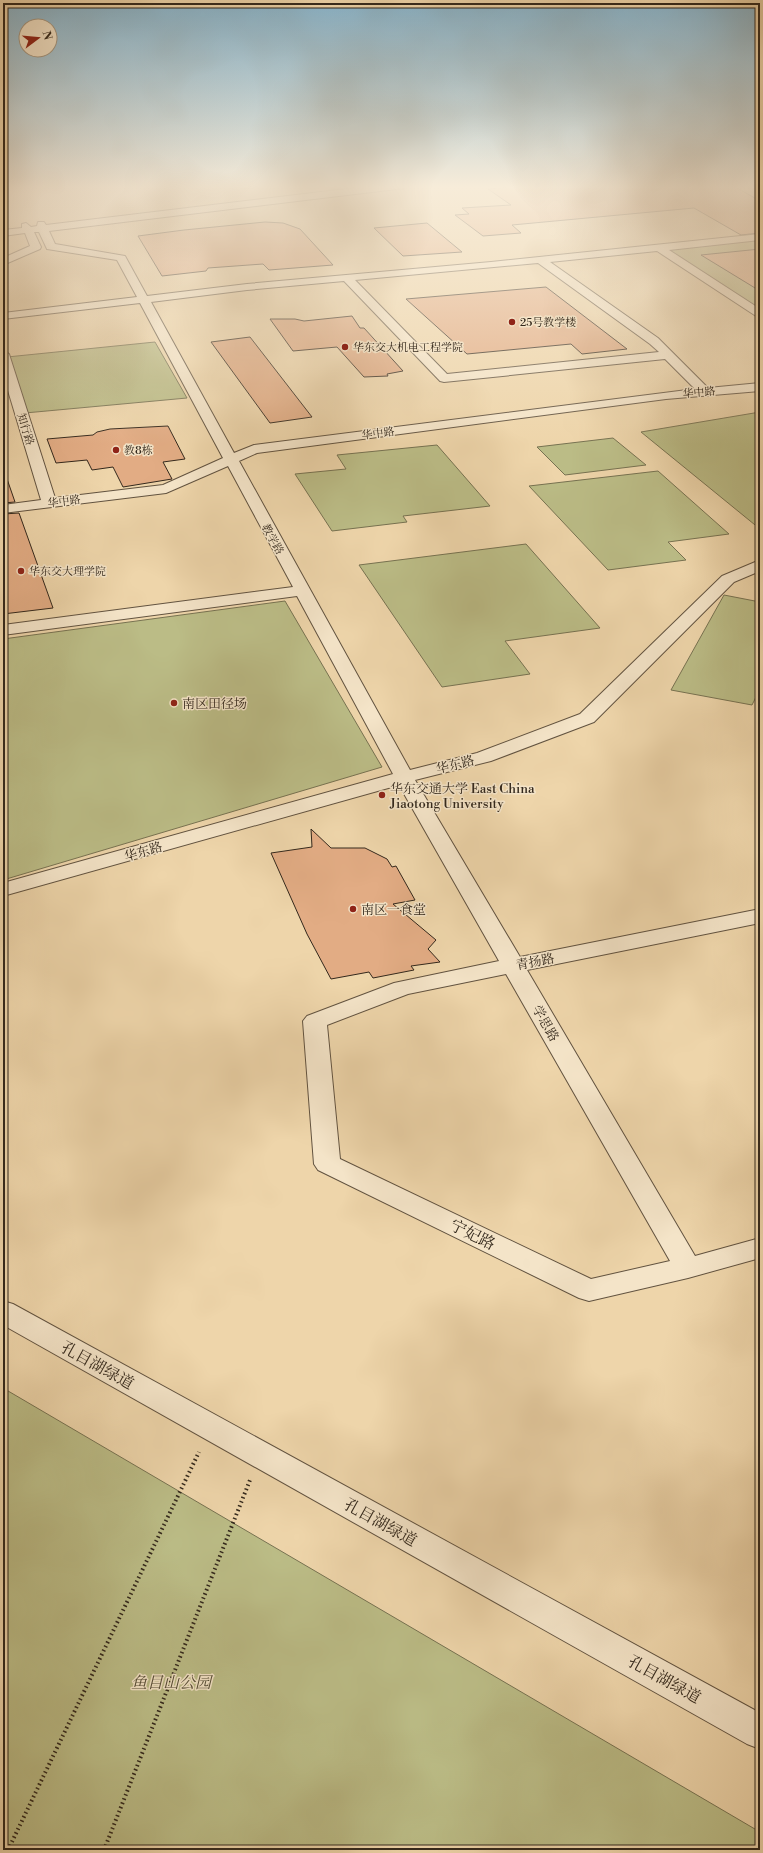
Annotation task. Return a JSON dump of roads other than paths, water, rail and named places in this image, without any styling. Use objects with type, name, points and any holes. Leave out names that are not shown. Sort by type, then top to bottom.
[{"type":"street","name":"教学路","points":[[129,271],[404,777]]},
{"type":"street","points":[[3,316],[247,287],[416,271]]},
{"type":"street","points":[[556,271],[654,340],[705,392]]},
{"type":"street","points":[[696,271],[760,314]]},
{"type":"street","points":[[346,278],[444,378],[669,355]]},
{"type":"street","name":"知行路","points":[[3,354],[49,503]]},
{"type":"street","name":"华中路","points":[[3,508],[166,489],[254,449],[666,395],[760,387]]},
{"type":"street","name":"华东路","points":[[3,890],[404,777],[484,757],[587,718],[728,579],[760,565]]},
{"type":"street","points":[[739,574],[760,580]]},
{"type":"street","points":[[3,630],[302,591]]},
{"type":"street","name":"学思路","points":[[404,777],[688,1268]]},
{"type":"street","name":"青扬路","points":[[315,1022],[402,988],[760,916]]},
{"type":"street","name":"宁妃路","points":[[315,1022],[327,1164],[589,1290],[688,1268],[760,1248]]},
{"type":"street","name":"孔目湖绿道","points":[[3,1312],[760,1732]]},
{"type":"place","name":"25号教学楼","points":[[512,322]]},
{"type":"place","name":"华东交大机电工程学院","points":[[345,347]]},
{"type":"place","name":"教8栋","points":[[116,450]]},
{"type":"place","name":"华东交大理学院","points":[[21,571]]},
{"type":"place","name":"南区田径场","points":[[174,703]]},
{"type":"place","name":"华东交通大学 East China Jiaotong University","points":[[382,795]]},
{"type":"place","name":"南区一食堂","points":[[353,909]]},
{"type":"park label","name":"鱼目山公园","points":[[171,1682]]}]
